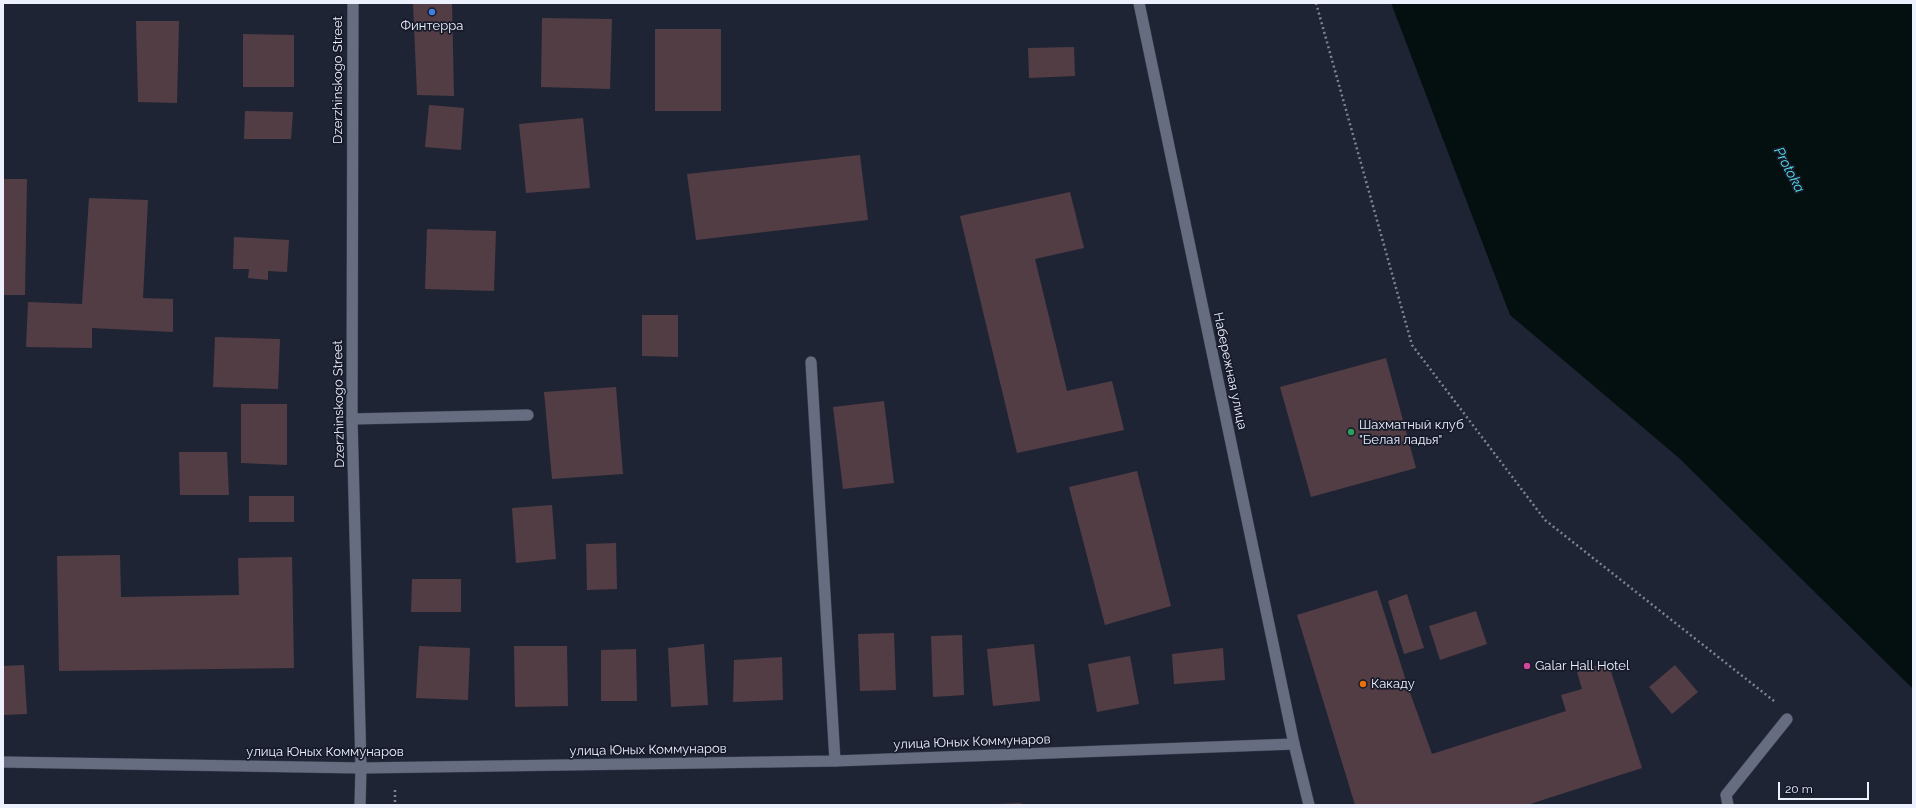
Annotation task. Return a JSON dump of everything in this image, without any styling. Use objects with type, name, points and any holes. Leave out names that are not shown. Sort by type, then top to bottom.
[{"type":"street","name":"Dzerzhinskogo Street","points":[[352,3],[352,419],[361,768],[360,805]]},
{"type":"street","name":"Набережная улица","points":[[1139,3],[1294,744],[1309,805]]},
{"type":"street","points":[[811,362],[835,761]]},
{"type":"street","points":[[352,419],[528,416]]},
{"type":"street","points":[[1728,805],[1726,795],[1787,719]]},
{"type":"street","name":"улица Юных Коммунаров","points":[[3,762],[361,768],[835,761],[1294,744]]},
{"type":"path","points":[[1316,3],[1412,345],[1545,520],[1774,701],[1787,719]]},
{"type":"water","name":"Protoka","points":[[1391,3],[1913,3],[1913,689],[1679,458],[1510,315]]},
{"type":"building","points":[[413,3],[452,3],[454,96],[417,95]]},
{"type":"building","points":[[542,18],[612,19],[610,89],[541,87]]},
{"type":"building","points":[[136,21],[179,21],[177,103],[138,102]]},
{"type":"building","points":[[655,29],[721,29],[721,111],[655,111]]},
{"type":"building","points":[[243,34],[294,35],[294,87],[243,87]]},
{"type":"building","points":[[1074,47],[1075,76],[1029,78],[1028,48]]},
{"type":"building","points":[[429,105],[464,108],[461,150],[425,147]]},
{"type":"building","points":[[245,111],[293,112],[291,139],[244,139]]},
{"type":"building","points":[[583,118],[590,188],[526,193],[519,124]]},
{"type":"building","points":[[860,155],[868,220],[696,240],[687,174]]},
{"type":"building","points":[[3,179],[27,179],[25,295],[3,295]]},
{"type":"building","points":[[1070,192],[1084,248],[1035,259],[1067,391],[1112,381],[1124,430],[1017,453],[960,216]]},
{"type":"building","points":[[89,198],[148,200],[143,298],[173,299],[173,332],[92,328],[92,348],[26,347],[28,302],[82,304]]},
{"type":"building","points":[[427,229],[496,231],[494,291],[425,289]]},
{"type":"building","points":[[234,237],[289,240],[287,272],[268,271],[268,280],[248,278],[249,269],[233,269]]},
{"type":"building","points":[[642,315],[678,315],[678,357],[642,356]]},
{"type":"building","points":[[215,337],[280,339],[278,389],[213,387]]},
{"type":"building","points":[[1386,358],[1416,468],[1311,497],[1280,387]]},
{"type":"building","points":[[616,387],[623,474],[552,479],[544,392]]},
{"type":"building","points":[[884,401],[894,483],[843,489],[833,407]]},
{"type":"building","points":[[241,404],[287,404],[287,465],[241,463]]},
{"type":"building","points":[[179,452],[227,452],[229,495],[180,495]]},
{"type":"building","points":[[1137,471],[1171,606],[1105,625],[1069,487]]},
{"type":"building","points":[[249,496],[294,496],[294,522],[249,522]]},
{"type":"building","points":[[552,505],[556,559],[516,563],[512,508]]},
{"type":"building","points":[[616,543],[617,589],[587,590],[586,544]]},
{"type":"building","points":[[120,555],[121,597],[239,595],[238,558],[292,557],[294,668],[59,671],[57,556]]},
{"type":"building","points":[[412,579],[461,579],[461,612],[411,612]]},
{"type":"building","points":[[1377,590],[1408,687],[1432,754],[1566,711],[1561,695],[1582,689],[1577,672],[1608,662],[1642,768],[1527,805],[1355,805],[1297,615]]},
{"type":"building","points":[[1407,594],[1424,648],[1404,654],[1388,601]]},
{"type":"building","points":[[1476,611],[1487,644],[1440,660],[1429,626]]},
{"type":"building","points":[[894,633],[896,690],[860,691],[858,634]]},
{"type":"building","points":[[962,635],[964,695],[933,697],[931,636]]},
{"type":"building","points":[[704,644],[708,705],[671,707],[668,648]]},
{"type":"building","points":[[1034,644],[1040,701],[993,706],[987,649]]},
{"type":"building","points":[[419,646],[470,648],[468,700],[416,698]]},
{"type":"building","points":[[514,646],[567,646],[568,706],[515,707]]},
{"type":"building","points":[[1223,648],[1225,680],[1174,684],[1172,654]]},
{"type":"building","points":[[636,649],[637,701],[601,701],[601,650]]},
{"type":"building","points":[[1130,656],[1139,704],[1097,712],[1088,664]]},
{"type":"building","points":[[782,657],[783,700],[733,702],[734,660]]},
{"type":"building","points":[[24,665],[27,714],[3,715],[3,666]]},
{"type":"building","points":[[1675,665],[1698,692],[1672,714],[1649,687]]},
{"type":"building","points":[[1021,803],[1021,805],[998,805],[998,804]]},
{"type":"place","name":"Финтерра","points":[[432,12]]},
{"type":"place","name":"Шахматный клуб \"Белая ладья\"","points":[[1351,432]]},
{"type":"place","name":"Galar Hall Hotel","points":[[1527,666]]},
{"type":"place","name":"Какаду","points":[[1363,684]]}]
